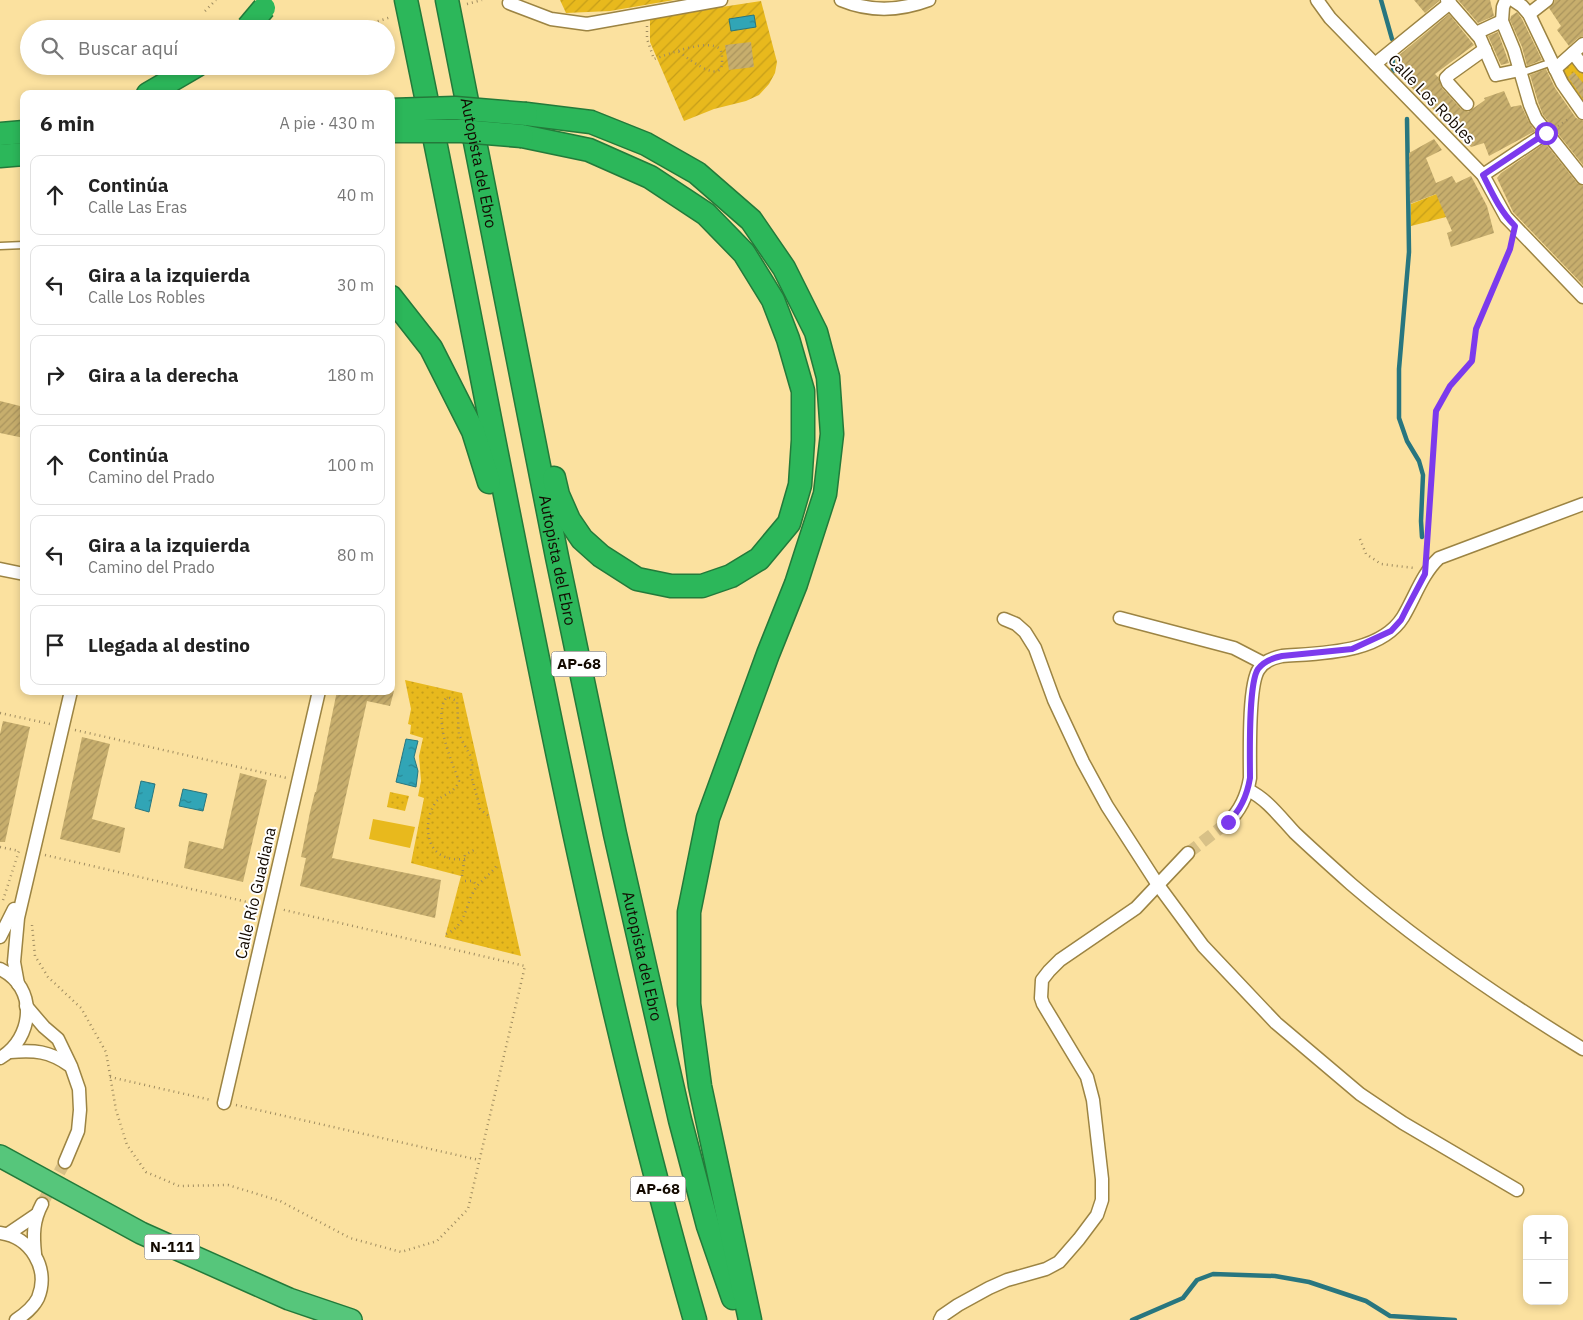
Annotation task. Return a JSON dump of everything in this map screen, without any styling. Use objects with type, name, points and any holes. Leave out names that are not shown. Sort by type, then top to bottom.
[{"type":"highway","points":[[395,110],[455,108],[524,125],[589,150],[650,177],[706,214],[744,253],[773,300],[788,340],[803,391],[803,440],[800,485],[789,523],[759,559],[731,576],[702,586],[670,586],[637,579],[582,540],[569,520],[558,495],[554,477],[493,165],[454,1]]},
{"type":"highway","name":"Autopista del Ebro","points":[[454,1],[586,702],[675,1101],[706,1217],[740,1320]]},
{"type":"highway","points":[[254,20],[266,4]]},
{"type":"highway","name":"AP-68","points":[[399,8],[587,895],[624,1058],[695,1320]]},
{"type":"highway","points":[[155,90],[181,75]]},
{"type":"highway","points":[[395,132],[462,131],[524,125],[591,122],[646,144],[697,173],[751,220],[784,268],[816,332],[828,377],[832,434],[825,494],[796,584],[768,654],[708,818],[689,912],[688,1004],[700,1086],[750,1320]]},
{"type":"highway","points":[[0,134],[20,132]]},
{"type":"highway","points":[[0,156],[20,154]]},
{"type":"highway","points":[[395,302],[431,348],[473,431],[490,485],[554,802],[579,915],[597,980],[624,1058]]},
{"type":"highway","name":"N-111","points":[[0,1156],[141,1233],[289,1299],[351,1320]]},
{"type":"street","points":[[509,3],[551,18],[587,24],[721,0]]},
{"type":"street","points":[[841,0],[866,8],[888,10],[905,8],[929,0]]},
{"type":"street","name":"Calle Los Robles","points":[[1317,0],[1330,18],[1483,175],[1503,212],[1583,297]]},
{"type":"street","points":[[1506,0],[1503,7],[1502,21],[1514,50],[1536,119],[1583,178]]},
{"type":"street","points":[[1514,0],[1529,14],[1567,90],[1582,112]]},
{"type":"street","points":[[1529,14],[1547,0]]},
{"type":"street","points":[[1375,64],[1448,1],[1476,33],[1496,75],[1521,71]]},
{"type":"street","points":[[1476,33],[1502,21]]},
{"type":"street","points":[[1554,65],[1573,54],[1583,44]]},
{"type":"street","points":[[1467,104],[1448,83],[1446,78],[1485,49]]},
{"type":"street","points":[[1573,54],[1583,66]]},
{"type":"street","points":[[1483,175],[1546,133]]},
{"type":"street","points":[[1228,822],[1242,806],[1248,790],[1250,778],[1252,689],[1257,670],[1263,663],[1272,658],[1282,656],[1352,649],[1378,638],[1391,631],[1401,620],[1425,574],[1439,558],[1583,504]]},
{"type":"street","points":[[0,569],[20,573]]},
{"type":"street","points":[[1120,618],[1234,648],[1263,663]]},
{"type":"street","points":[[1004,619],[1016,624],[1025,632],[1035,648],[1054,700],[1083,762],[1138,857],[1203,946],[1276,1023],[1360,1094],[1403,1124],[1517,1190]]},
{"type":"street","points":[[5,1055],[22,1034],[27,1017],[26,1000],[18,984],[14,962],[18,918],[38,856],[71,695]]},
{"type":"street","name":"Calle Río Guadiana","points":[[224,1103],[318,695]]},
{"type":"street","points":[[1248,790],[1269,804],[1303,840],[1395,920],[1528,1015],[1583,1049]]},
{"type":"street","points":[[940,1320],[942,1316],[958,1305],[988,1288],[1007,1280],[1046,1269],[1059,1262],[1097,1215],[1102,1200],[1102,1179],[1093,1100],[1087,1077],[1043,1004],[1040,988],[1042,980],[1060,960],[1136,908],[1188,853]]},
{"type":"street","points":[[0,937],[38,856]]},
{"type":"street","points":[[0,969],[6,972],[18,984]]},
{"type":"street","points":[[26,1006],[44,1027],[58,1039],[71,1066],[79,1089],[78,1131],[65,1162]]},
{"type":"street","points":[[5,1055],[42,1052],[56,1056],[71,1066]]},
{"type":"street","points":[[4,1234],[39,1210],[33,1238],[35,1254],[41,1268],[42,1284],[37,1299],[28,1312],[16,1320]]},
{"type":"street","points":[[4,1234],[24,1242],[35,1254]]},
{"type":"lane","points":[[1521,71],[1554,65]]},
{"type":"lane","points":[[0,246],[20,245]]},
{"type":"path","points":[[205,10],[216,0]]},
{"type":"path","points":[[454,1],[482,0]]},
{"type":"path","points":[[373,20],[399,8]]},
{"type":"path","points":[[646,23],[647,39],[654,59],[678,51],[712,44],[720,49],[721,70],[708,70],[689,61],[678,51]]},
{"type":"path","points":[[1546,133],[1582,112]]},
{"type":"path","points":[[1360,539],[1366,554],[1382,564],[1415,569],[1425,574],[1436,411],[1450,386],[1472,361],[1476,329],[1510,249],[1515,226]]},
{"type":"path","points":[[465,860],[445,857],[437,852],[428,834],[429,819],[433,807],[438,800],[456,788],[459,781],[451,761],[442,728],[442,703],[446,698],[457,701],[459,735],[470,755],[471,775],[480,809],[490,817]]},
{"type":"path","points":[[0,713],[298,780]]},
{"type":"path","points":[[462,876],[465,855],[474,850],[476,853]]},
{"type":"path","points":[[2,903],[18,854]]},
{"type":"path","points":[[32,924],[35,956],[48,977],[81,1008],[106,1052],[116,1110],[127,1145],[146,1172],[179,1186],[228,1185],[280,1201],[350,1238],[401,1252],[437,1241],[468,1209],[525,966],[279,909],[277,918],[267,916],[254,913],[256,904],[38,856]]},
{"type":"path","points":[[446,934],[457,928],[462,922],[477,886],[497,865]]},
{"type":"path","points":[[465,880],[474,881],[477,886]]},
{"type":"path","points":[[110,1077],[479,1160]]},
{"type":"shaded area","points":[[560,0],[674,0],[610,11],[566,13]]},
{"type":"shaded area","points":[[761,1],[777,62],[775,73],[769,84],[759,95],[746,101],[714,109],[684,121],[650,42],[650,18]]},
{"type":"shaded area","points":[[1583,44],[1583,114],[1555,69]]},
{"type":"shaded area","points":[[1444,191],[1446,217],[1411,226],[1411,204]]},
{"type":"shaded area","points":[[405,680],[462,693],[521,956],[445,937],[461,876],[411,863],[424,798],[418,796],[421,781],[419,756],[423,738],[410,734],[411,725],[408,724],[411,709]]},
{"type":"shaded area","points":[[390,792],[409,796],[405,811],[387,807]]},
{"type":"shaded area","points":[[373,819],[415,827],[410,848],[369,839]]},
{"type":"water","points":[[754,15],[756,27],[731,31],[729,19]]},
{"type":"water","points":[[406,739],[418,741],[414,757],[418,771],[416,787],[396,782]]},
{"type":"water","points":[[141,781],[155,784],[149,812],[135,808]]},
{"type":"water","points":[[183,789],[207,794],[203,811],[179,806]]},
{"type":"building","points":[[1414,0],[1439,0],[1439,1],[1425,13]]},
{"type":"building","points":[[1458,0],[1490,0],[1494,16],[1478,23]]},
{"type":"building","points":[[1555,0],[1583,0],[1583,36],[1569,46],[1557,30],[1561,26],[1549,8]]},
{"type":"building","points":[[1517,12],[1542,60],[1527,66],[1522,47],[1510,20],[1511,16]]},
{"type":"building","points":[[1449,14],[1474,45],[1435,74],[1442,88],[1461,109],[1468,112],[1485,100],[1484,98],[1504,91],[1511,107],[1521,105],[1535,131],[1489,156],[1484,143],[1471,147],[1395,71],[1398,69],[1396,61],[1401,59],[1398,56]]},
{"type":"building","points":[[1498,32],[1509,63],[1501,65],[1488,36]]},
{"type":"building","points":[[751,42],[754,67],[729,70],[725,45]]},
{"type":"building","points":[[1546,69],[1555,88],[1576,118],[1583,121],[1583,165],[1543,115],[1530,75]]},
{"type":"building","points":[[1574,72],[1583,83],[1583,99],[1568,77]]},
{"type":"building","points":[[1434,139],[1442,150],[1426,158],[1436,183],[1452,176],[1456,183],[1471,176],[1487,206],[1494,233],[1451,247],[1447,233],[1452,231],[1436,194],[1410,204],[1409,153]]},
{"type":"building","points":[[1545,143],[1577,183],[1583,186],[1583,285],[1513,212],[1497,178],[1501,173]]},
{"type":"building","points":[[0,401],[20,406],[20,437],[0,433]]},
{"type":"building","points":[[336,695],[393,695],[390,706],[367,701],[332,858],[441,880],[435,918],[300,886],[306,858],[301,857]]},
{"type":"building","points":[[3,721],[30,727],[5,842],[0,842],[0,734]]},
{"type":"building","points":[[82,737],[110,744],[92,819],[125,828],[120,853],[60,839]]},
{"type":"building","points":[[240,773],[267,780],[243,882],[184,868],[189,841],[223,849]]},
{"type":"waterway","points":[[1381,0],[1392,39]]},
{"type":"waterway","points":[[1393,55],[1393,71]]},
{"type":"waterway","points":[[1407,119],[1409,252],[1399,369],[1399,418],[1407,441],[1419,461],[1423,475],[1422,537]]},
{"type":"waterway","points":[[1132,1320],[1183,1298],[1197,1280],[1213,1274],[1275,1276],[1309,1282],[1366,1301],[1390,1316],[1455,1320]]},
{"type":"tunnel","points":[[1188,853],[1228,822]]},
{"type":"tunnel","points":[[42,1204],[65,1162]]},
{"type":"route","points":[[1228,822],[1242,806],[1248,790],[1250,778],[1252,689],[1257,670],[1263,663],[1272,658],[1352,649],[1391,631],[1401,620],[1425,574],[1436,411],[1450,386],[1472,361],[1476,329],[1510,249],[1515,226],[1499,206],[1483,175],[1546,133]]}]
